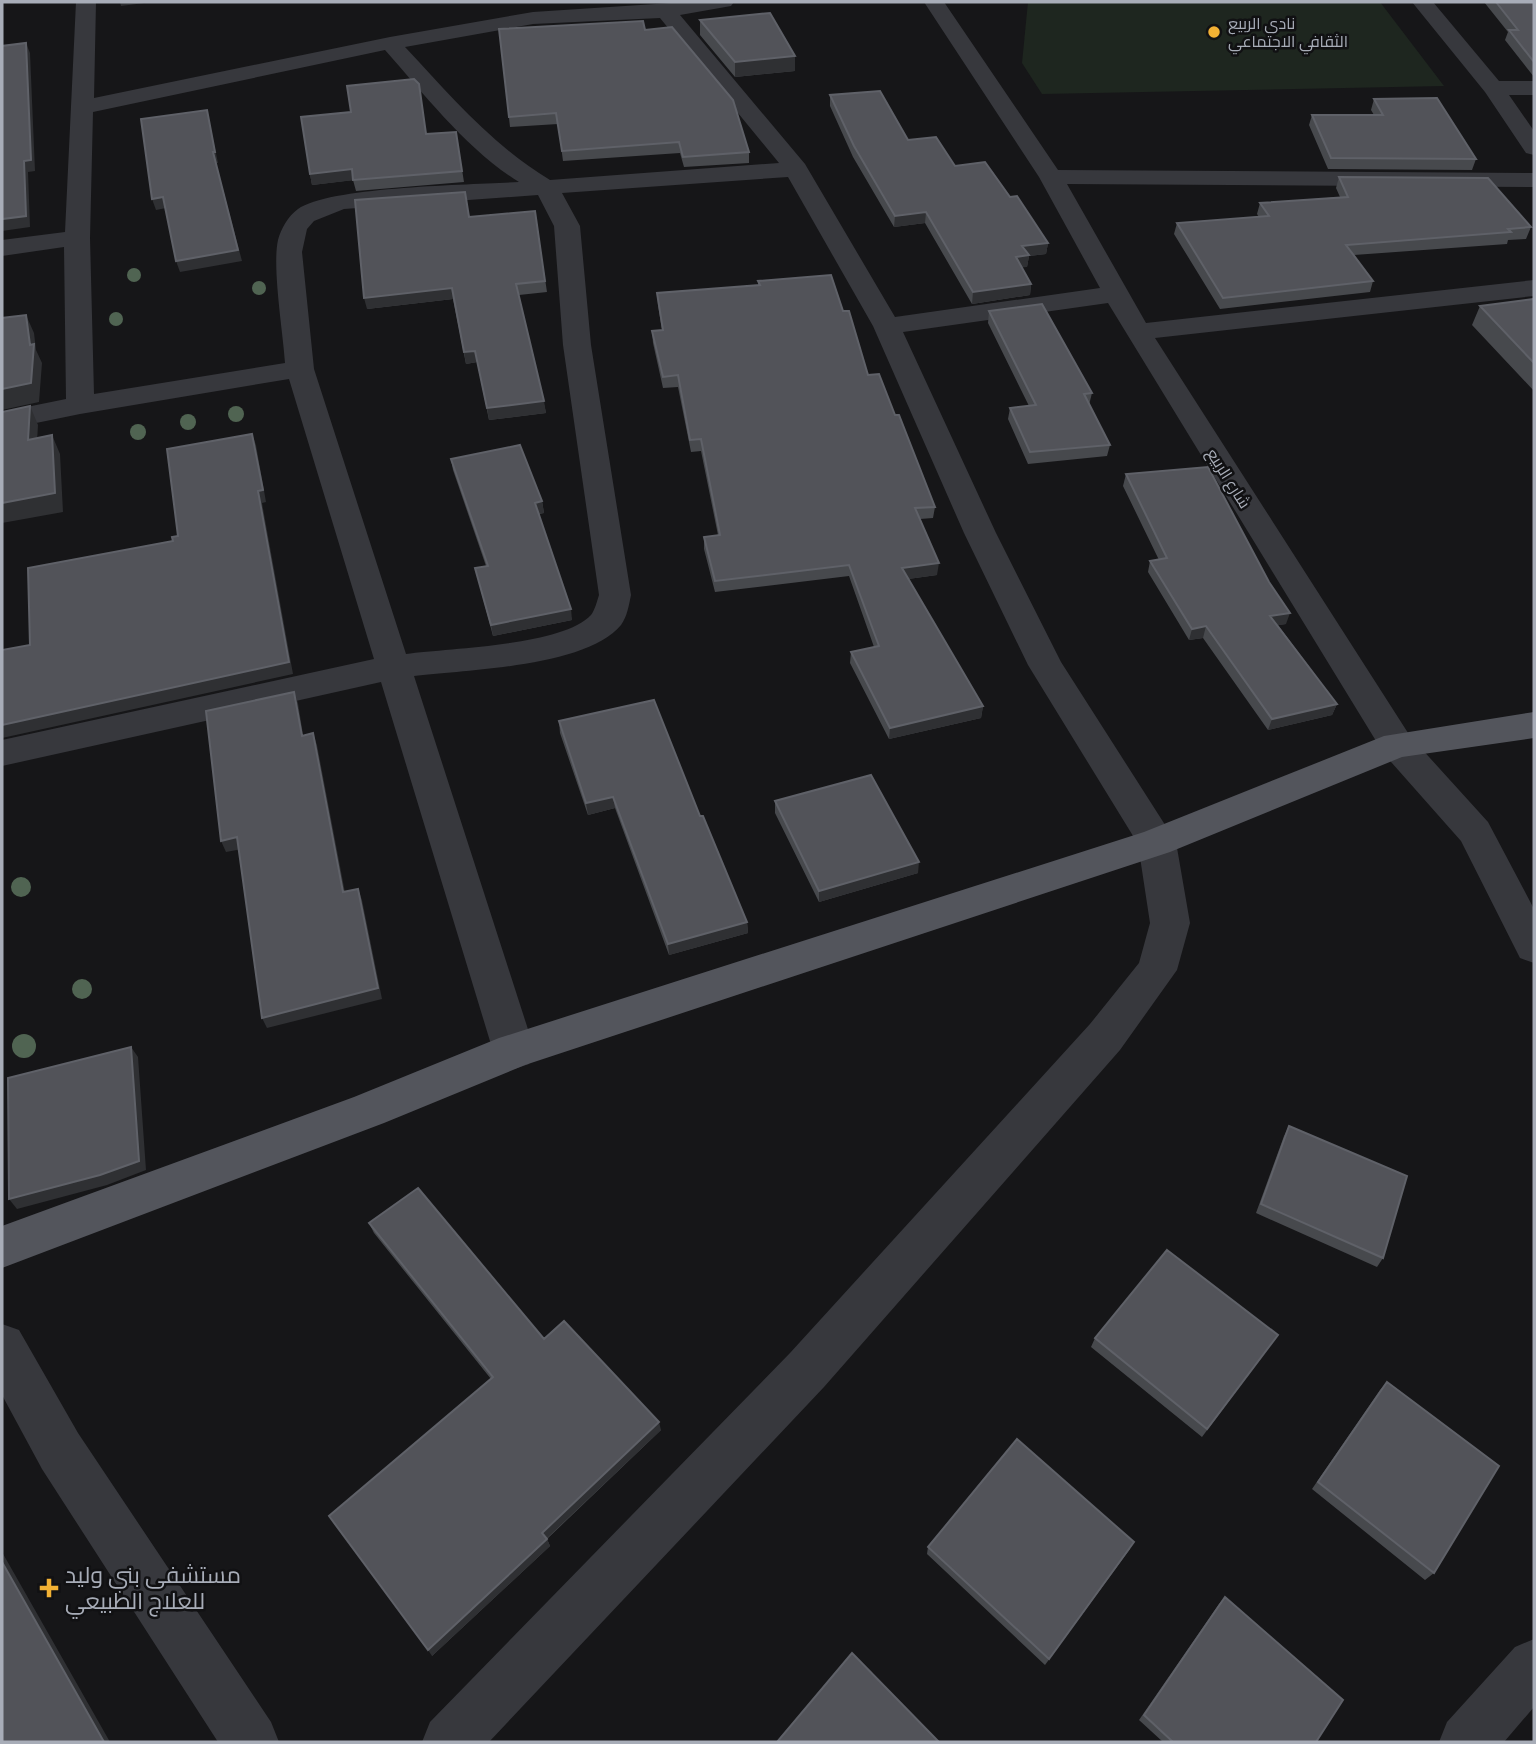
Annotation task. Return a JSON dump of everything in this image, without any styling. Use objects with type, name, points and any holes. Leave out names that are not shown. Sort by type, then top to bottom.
[{"type":"main road","points":[[2,1247],[369,1110],[514,1051],[1157,842],[1397,745],[1534,725]]},
{"type":"street","points":[[80,405],[77,238],[86,2]]},
{"type":"street","points":[[83,107],[390,43],[533,18],[666,11],[724,2]]},
{"type":"street","name":"شارع الربيع","points":[[934,2],[1051,177],[1137,332],[1397,745],[1475,832],[1534,947]]},
{"type":"street","points":[[1422,2],[1493,88],[1534,148]]},
{"type":"street","points":[[450,1742],[807,1370],[1105,1037],[1157,970],[1170,923],[1157,842],[1045,665],[980,533],[887,326],[796,169],[666,11]]},
{"type":"street","points":[[2,753],[393,667],[552,648],[592,632],[608,619],[615,595],[577,345],[567,226],[547,188],[510,166],[454,113],[390,43]]},
{"type":"street","points":[[1493,88],[1534,88]]},
{"type":"street","points":[[514,1051],[300,369],[289,252],[291,233],[299,218],[316,209],[344,202],[796,169]]},
{"type":"street","points":[[1051,177],[1534,180]]},
{"type":"street","points":[[2,248],[77,238]]},
{"type":"street","points":[[1137,332],[1534,288]]},
{"type":"street","points":[[887,326],[1116,294]]},
{"type":"street","points":[[2,421],[80,405],[300,369]]},
{"type":"street","points":[[2,1347],[60,1451],[251,1742]]},
{"type":"street","points":[[1466,1742],[1534,1666]]},
{"type":"shaded area","name":"نادي الربيع الثقافي الاجتماعي","points":[[1028,2],[1380,2],[1444,86],[1042,94],[1022,63]]},
{"type":"building","points":[[1496,2],[1534,2],[1534,62],[1509,30],[1518,30]]},
{"type":"building","points":[[770,13],[795,56],[735,62],[700,20]]},
{"type":"building","points":[[643,21],[645,30],[672,27],[733,100],[749,152],[683,157],[679,142],[562,151],[556,113],[509,117],[499,29]]},
{"type":"building","points":[[26,43],[31,160],[24,161],[26,216],[2,219],[2,46]]},
{"type":"building","points":[[414,79],[419,84],[426,134],[456,132],[462,171],[353,180],[352,169],[310,174],[301,117],[351,112],[347,86]]},
{"type":"building","points":[[880,91],[908,140],[936,137],[955,166],[985,162],[1010,197],[1017,196],[1048,243],[1022,246],[1029,255],[1016,257],[1031,284],[973,292],[926,212],[895,216],[854,146],[830,95]]},
{"type":"building","points":[[1437,98],[1476,159],[1331,158],[1312,115],[1383,115],[1374,99]]},
{"type":"building","points":[[207,110],[213,152],[238,250],[176,261],[163,197],[152,199],[141,119]]},
{"type":"building","points":[[1339,177],[1488,178],[1531,227],[1508,229],[1511,232],[1346,245],[1373,281],[1223,298],[1177,223],[1269,216],[1260,203],[1348,197]]},
{"type":"building","points":[[465,192],[469,217],[535,211],[545,281],[516,284],[544,401],[487,408],[475,351],[464,352],[452,288],[364,298],[355,200]]},
{"type":"building","points":[[831,275],[843,311],[849,311],[868,375],[879,374],[895,415],[899,415],[935,507],[915,508],[939,563],[902,568],[983,706],[890,728],[851,652],[879,646],[849,565],[715,581],[704,537],[720,535],[701,439],[690,440],[678,375],[663,377],[652,331],[663,330],[657,293],[760,285],[758,281]]},
{"type":"building","points":[[1534,299],[1534,363],[1480,306]]},
{"type":"building","points":[[1042,304],[1092,393],[1084,394],[1110,445],[1030,452],[1010,408],[1036,405],[989,311]]},
{"type":"building","points":[[26,315],[30,345],[34,344],[31,383],[2,389],[2,318]]},
{"type":"building","points":[[30,406],[28,440],[52,435],[55,493],[2,503],[2,412]]},
{"type":"building","points":[[252,434],[263,490],[258,491],[289,662],[2,725],[2,650],[30,645],[28,568],[173,541],[172,537],[178,536],[167,449]]},
{"type":"building","points":[[520,445],[542,501],[535,503],[571,609],[491,625],[475,568],[488,566],[451,459]]},
{"type":"building","points":[[1208,467],[1269,582],[1290,613],[1270,616],[1337,704],[1272,719],[1206,626],[1192,629],[1150,561],[1167,558],[1126,474]]},
{"type":"building","points":[[294,692],[302,736],[313,733],[343,892],[358,889],[378,988],[262,1018],[237,837],[221,841],[206,711]]},
{"type":"building","points":[[654,700],[700,816],[703,816],[747,922],[668,944],[613,797],[586,803],[559,721]]},
{"type":"building","points":[[871,775],[919,862],[819,891],[775,801]]},
{"type":"building","points":[[131,1047],[139,1161],[100,1175],[9,1199],[8,1078]]},
{"type":"building","points":[[1289,1126],[1407,1176],[1383,1258],[1261,1204]]},
{"type":"building","points":[[418,1188],[544,1339],[564,1321],[659,1422],[542,1533],[547,1539],[428,1650],[329,1516],[493,1377],[369,1223]]},
{"type":"building","points":[[1167,1250],[1278,1335],[1207,1429],[1095,1338]]},
{"type":"building","points":[[1387,1382],[1499,1466],[1434,1573],[1318,1482]]},
{"type":"building","points":[[1017,1439],[1134,1542],[1049,1659],[928,1547]]},
{"type":"building","points":[[2,1562],[104,1742],[2,1742]]},
{"type":"building","points":[[1225,1597],[1343,1700],[1316,1742],[1173,1742],[1144,1715]]},
{"type":"building","points":[[852,1653],[939,1742],[777,1742]]},
{"type":"place","name":"نادي الربيع الثقافي الاجتماعي","points":[[1214,32]]},
{"type":"place","name":"مستشفى بني وليد للعلاج الطبيعي","points":[[49,1588]]}]
